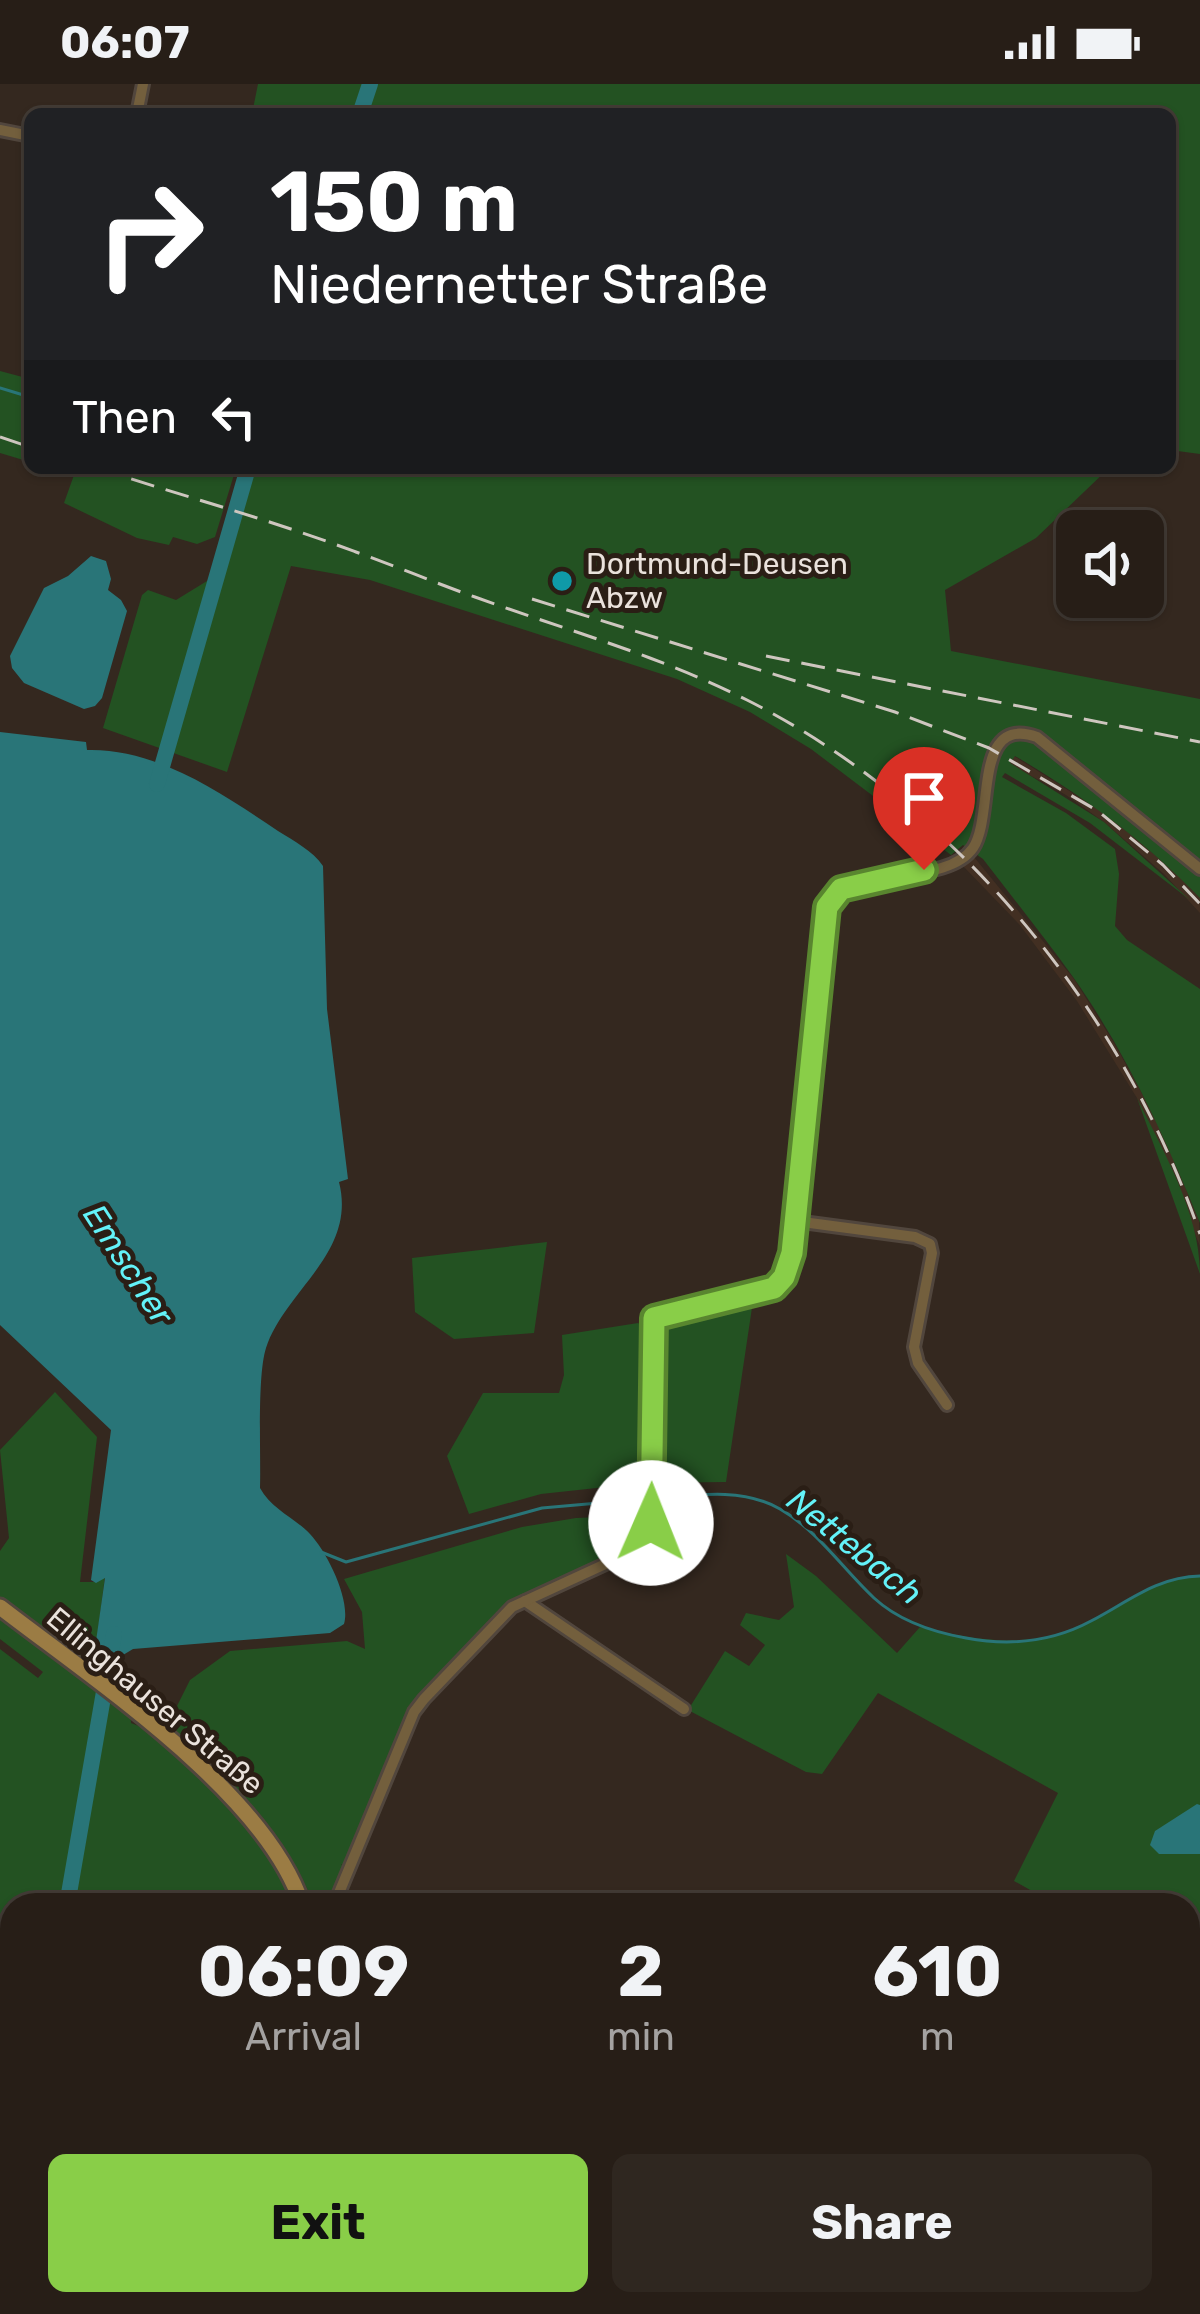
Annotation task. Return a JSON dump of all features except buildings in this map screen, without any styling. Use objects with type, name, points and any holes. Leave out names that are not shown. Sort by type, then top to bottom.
[{"type":"main road","name":"Ellinghauser Straße","points":[[0,1606],[189,1757],[251,1817],[277,1852],[296,1893]]},
{"type":"street","points":[[339,1893],[414,1712],[504,1615],[638,1549],[649,1537],[654,1318],[774,1288],[790,1265],[827,907],[832,896],[854,885],[944,866],[967,854],[981,827],[995,748],[1006,735],[1019,733],[1037,737],[1200,869]]},
{"type":"street","points":[[795,1221],[915,1237],[930,1244],[914,1347],[918,1363],[947,1405]]},
{"type":"street","points":[[526,1601],[683,1709]]},
{"type":"shaded area","points":[[1014,756],[1109,816],[1200,898],[1200,913],[1104,822],[997,757]]},
{"type":"shaded area","points":[[974,857],[1074,979],[1114,1043],[1160,1126],[1199,1221],[1200,1246],[1137,1098],[1077,1001],[1019,924],[963,866]]},
{"type":"green space","points":[[258,84],[1200,84],[1200,454],[1176,451],[1176,108],[253,108]]},
{"type":"green space","points":[[0,371],[24,377],[24,460],[0,453]]},
{"type":"green space","points":[[234,474],[215,537],[197,544],[173,537],[169,545],[137,538],[64,503],[74,475]]},
{"type":"green space","points":[[253,474],[1103,474],[1065,510],[1056,510],[1056,519],[1036,538],[945,590],[951,651],[1200,699],[1200,898],[1135,839],[1040,771],[1015,756],[1010,763],[1104,822],[1190,900],[1090,823],[1005,773],[1002,777],[1066,813],[1115,849],[1119,874],[1115,926],[1127,940],[1200,989],[1200,1223],[1110,1035],[1073,977],[983,859],[963,845],[951,855],[811,749],[750,712],[677,679],[370,580],[291,566],[227,772],[103,728],[142,595],[148,590],[176,600],[220,573]]},
{"type":"green space","points":[[1137,1098],[1187,1205],[1200,1274]]},
{"type":"green space","points":[[547,1242],[534,1333],[454,1339],[415,1312],[412,1258]]},
{"type":"green space","points":[[753,1301],[726,1482],[643,1483],[541,1494],[469,1514],[447,1456],[483,1393],[559,1393],[564,1375],[562,1335],[638,1323],[647,1330]]},
{"type":"green space","points":[[55,1392],[97,1437],[80,1582],[96,1582],[105,1576],[91,1685],[130,1709],[131,1723],[164,1736],[251,1818],[295,1893],[0,1893],[0,1649],[38,1678],[43,1672],[0,1639],[0,1551],[9,1538],[0,1450]]},
{"type":"green space","points":[[647,1515],[651,1523],[638,1549],[512,1607],[424,1699],[349,1868],[341,1864],[344,1868],[335,1893],[309,1893],[288,1852],[253,1806],[167,1726],[190,1680],[230,1651],[347,1641],[365,1649],[362,1612],[344,1579],[522,1527],[576,1518]]},
{"type":"green space","points":[[786,1554],[897,1653],[920,1627],[984,1639],[1045,1637],[1087,1623],[1168,1581],[1200,1576],[1200,1893],[1036,1893],[1014,1881],[1058,1793],[878,1693],[822,1774],[806,1772],[688,1710],[725,1651],[749,1666],[765,1645],[740,1625],[746,1613],[779,1620],[794,1607]]},
{"type":"water","points":[[91,556],[106,561],[111,579],[108,590],[127,611],[102,698],[84,709],[24,683],[12,668],[10,656],[44,588]]},
{"type":"water","points":[[0,732],[86,742],[87,750],[113,751],[164,765],[235,802],[303,847],[323,866],[327,1009],[348,1179],[339,1182],[342,1207],[329,1250],[275,1327],[266,1348],[260,1396],[260,1488],[310,1534],[330,1564],[345,1614],[344,1624],[330,1633],[133,1649],[123,1655],[95,1648],[105,1578],[96,1583],[91,1580],[111,1430],[0,1325]]},
{"type":"water","points":[[1197,1804],[1200,1854],[1159,1854],[1150,1845],[1155,1831]]},
{"type":"waterway","name":"Emscher","points":[[362,108],[370,84]]},
{"type":"waterway","points":[[0,388],[24,395]]},
{"type":"waterway","name":"Emscher","points":[[157,784],[246,474]]},
{"type":"waterway","name":"Nettebach","points":[[653,1499],[718,1494],[765,1502],[806,1528],[894,1613],[953,1636],[1014,1642],[1061,1634],[1156,1586],[1200,1576]]},
{"type":"waterway","name":"Nettebach","points":[[321,1552],[346,1562],[542,1508],[644,1499]]},
{"type":"waterway","name":"Emscher","points":[[69,1893],[114,1634]]},
{"type":"railway","points":[[0,437],[24,445]]},
{"type":"railway","points":[[116,474],[324,540],[647,657],[747,700],[824,745],[896,797],[963,857],[1079,995],[1127,1072],[1167,1151],[1200,1234]]},
{"type":"railway","points":[[532,599],[895,712],[989,748],[1098,811],[1163,865],[1200,904]]},
{"type":"railway","points":[[766,656],[1200,742]]},
{"type":"place","name":"Dortmund-Deusen Abzw","points":[[562,581]]},
{"type":"route","points":[[651,1523],[654,1318],[774,1288],[784,1277],[792,1253],[827,907],[841,889],[924,870]]}]
